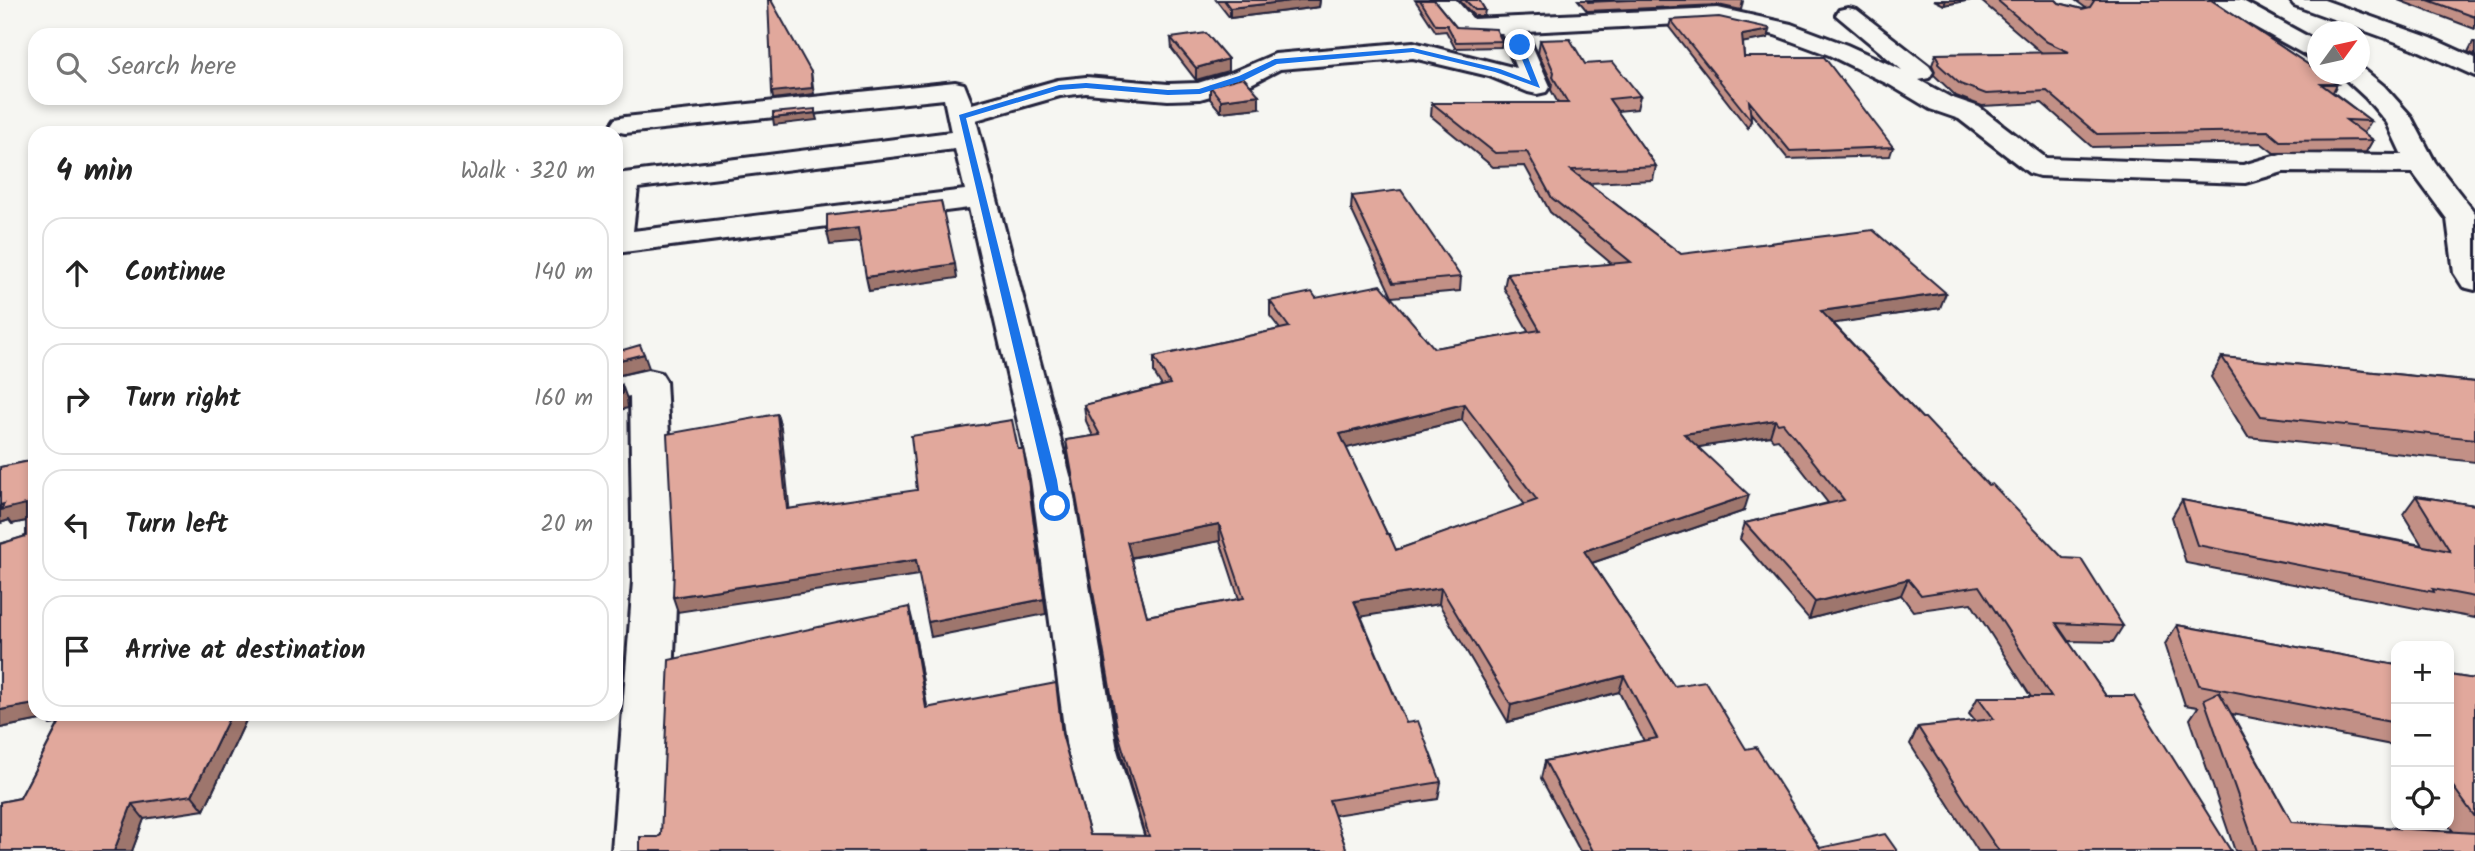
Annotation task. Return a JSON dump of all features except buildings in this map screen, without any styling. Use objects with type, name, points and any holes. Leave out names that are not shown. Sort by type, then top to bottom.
[{"type":"street","points":[[1443,0],[1466,26],[1718,15],[1782,29],[1838,50],[1899,79],[1940,103],[1969,113]]},
{"type":"street","points":[[2223,0],[2307,46]]},
{"type":"street","points":[[2302,0],[2421,43],[2475,68]]},
{"type":"street","points":[[1848,15],[2039,167],[2245,174],[2281,163],[2421,164]]},
{"type":"street","points":[[623,189],[624,181],[965,128],[1059,88],[1086,85],[1168,92],[1200,91],[1242,78],[1275,62],[1413,50],[1497,70],[1537,86],[1511,25]]},
{"type":"street","points":[[2365,84],[2400,121],[2421,164],[2469,217],[2471,273],[2475,280]]},
{"type":"street","points":[[625,125],[955,90],[1051,480],[1091,750],[1121,851]]},
{"type":"street","points":[[623,242],[982,197]]},
{"type":"street","points":[[623,386],[648,380],[655,581],[639,851]]},
{"type":"route","points":[[1055,506],[1051,480],[962,116],[1059,88],[1086,85],[1168,92],[1200,91],[1242,78],[1275,62],[1413,50],[1497,70],[1537,86],[1520,45]]}]
